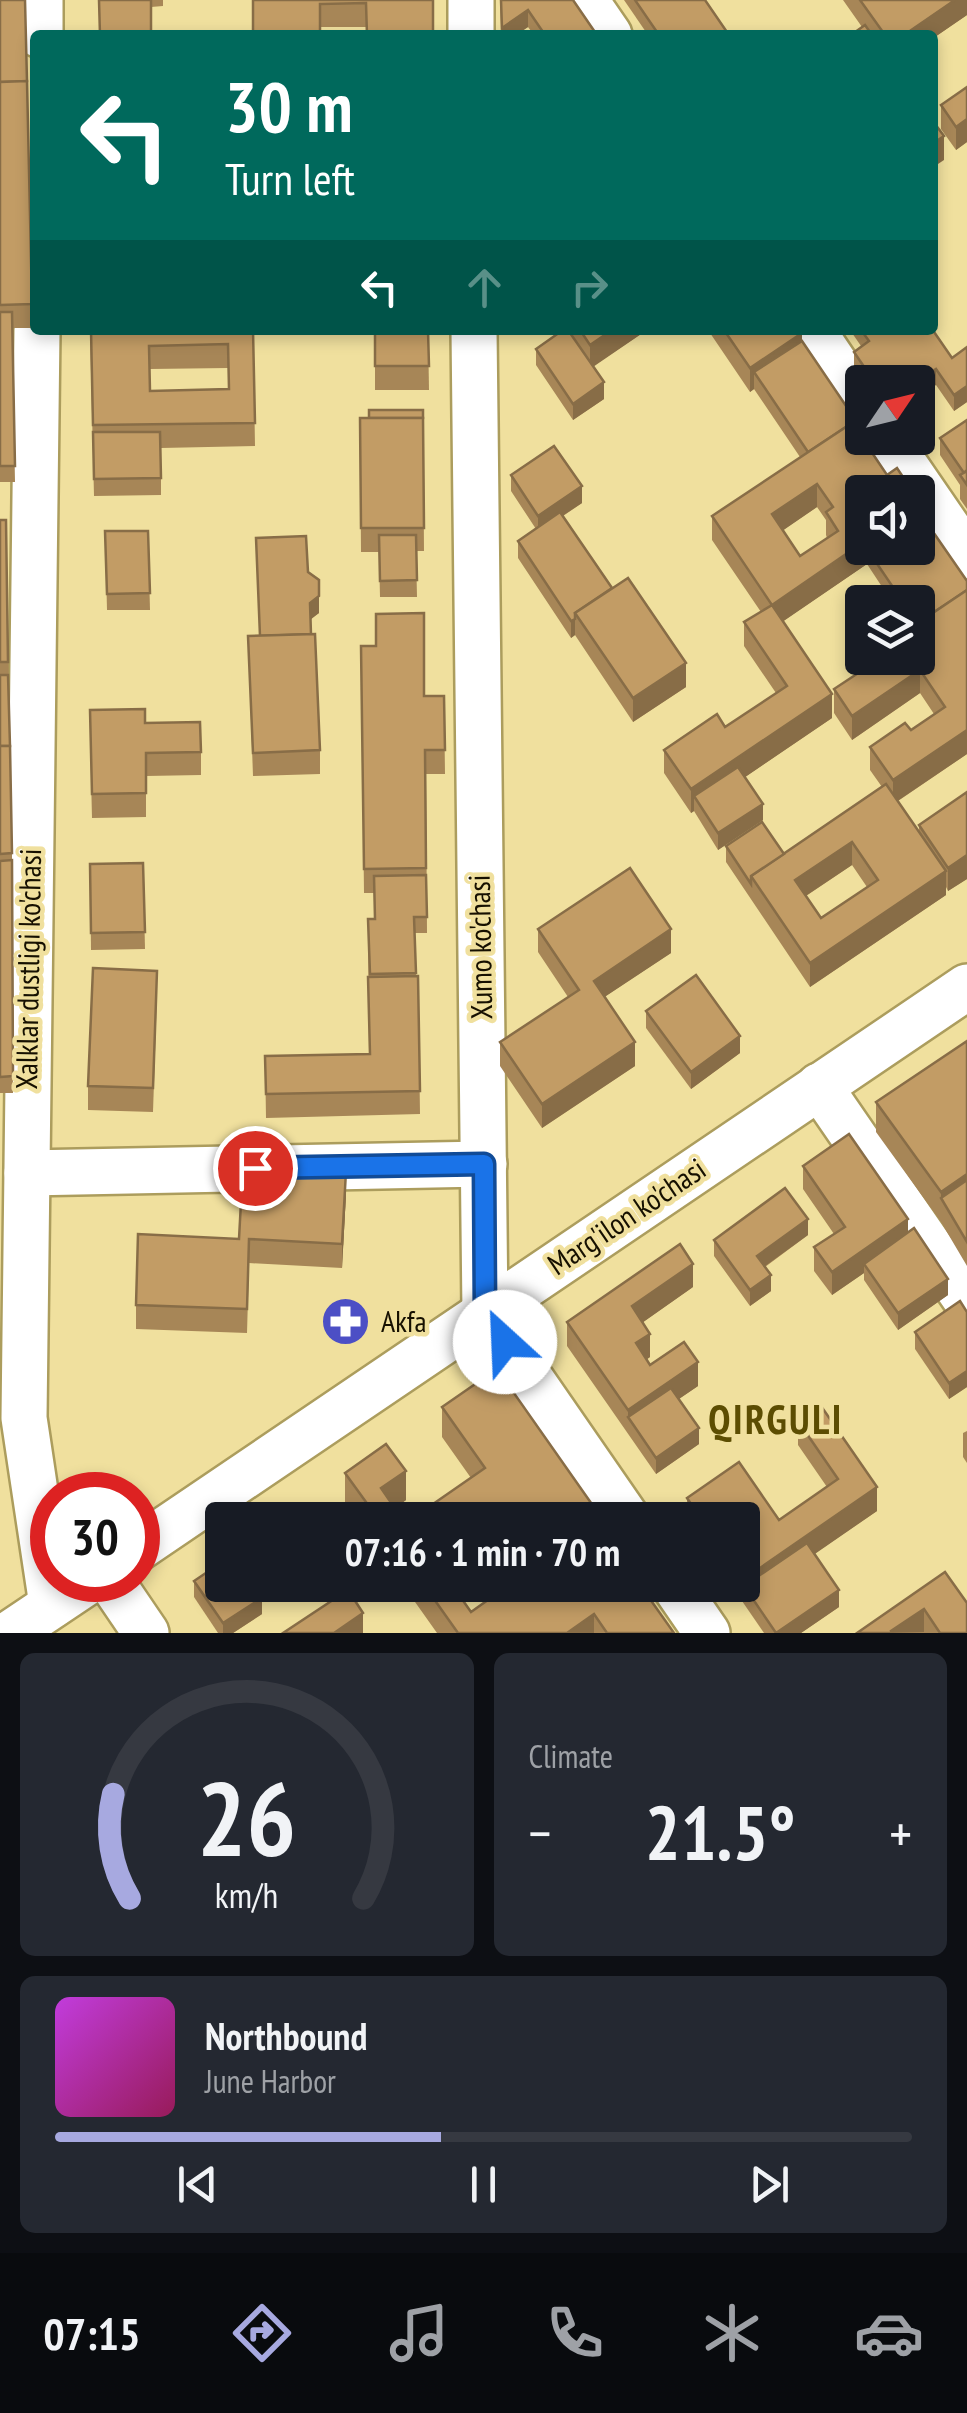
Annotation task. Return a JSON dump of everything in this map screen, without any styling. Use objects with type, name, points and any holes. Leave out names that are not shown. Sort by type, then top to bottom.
[{"type":"street","points":[[40,0],[40,30]]},
{"type":"street","points":[[471,0],[471,30]]},
{"type":"street","points":[[585,0],[606,30]]},
{"type":"street","name":"Xalklar dustligi ko'chasi","points":[[36,335],[24,1418],[52,1606]]},
{"type":"street","name":"Xumo ko'chasi","points":[[474,335],[485,1313]]},
{"type":"street","points":[[815,335],[845,379]]},
{"type":"street","points":[[898,455],[967,556]]},
{"type":"street","name":"Marg'ilon ko'chasi","points":[[160,1533],[967,986]]},
{"type":"street","points":[[820,1086],[967,1302]]},
{"type":"street","points":[[27,1173],[484,1164]]},
{"type":"street","points":[[485,1313],[616,1502]]},
{"type":"street","points":[[11,1633],[58,1602]]},
{"type":"street","points":[[125,1602],[146,1633]]},
{"type":"street","points":[[686,1602],[707,1633]]},
{"type":"building","points":[[0,0],[25,0],[27,81],[0,82]]},
{"type":"building","points":[[99,0],[151,0],[151,30],[100,30]]},
{"type":"building","points":[[253,0],[433,0],[433,30],[367,30],[366,3],[320,4],[320,30],[253,30]]},
{"type":"building","points":[[501,0],[573,0],[594,30],[542,30],[528,10],[502,28]]},
{"type":"building","points":[[635,0],[705,0],[726,30],[656,30]]},
{"type":"building","points":[[860,0],[955,0],[911,30],[881,30]]},
{"type":"building","points":[[27,81],[30,304],[0,305],[0,82]]},
{"type":"building","points":[[967,87],[967,119],[956,127],[941,105]]},
{"type":"building","points":[[0,312],[12,312],[15,466],[0,466]]},
{"type":"building","points":[[91,335],[253,335],[255,423],[93,425]],"holes":[[[228,344],[229,389],[150,391],[149,346]]]},
{"type":"building","points":[[375,335],[428,335],[429,366],[375,366]]},
{"type":"building","points":[[556,335],[571,335],[604,382],[573,404],[536,349]]},
{"type":"building","points":[[583,335],[605,335],[590,345]]},
{"type":"building","points":[[727,335],[799,335],[750,368]]},
{"type":"building","points":[[865,335],[936,335],[952,358],[967,347],[967,386],[954,395],[935,365],[863,365],[854,352],[869,341]]},
{"type":"building","points":[[802,341],[845,404],[845,428],[808,452],[754,372]]},
{"type":"building","points":[[369,410],[423,410],[423,418],[369,418]]},
{"type":"building","points":[[360,418],[423,418],[424,528],[361,528]]},
{"type":"building","points":[[967,420],[967,470],[964,473],[940,438]]},
{"type":"building","points":[[845,428],[845,455],[874,455],[887,475],[845,475],[845,555],[772,605],[712,516]],"holes":[[[817,484],[833,507],[826,512],[838,531],[800,556],[772,514]]]},
{"type":"building","points":[[93,432],[160,432],[161,478],[94,479]]},
{"type":"building","points":[[554,446],[582,486],[538,516],[511,475]]},
{"type":"building","points":[[560,512],[612,588],[575,613],[571,621],[518,541]]},
{"type":"building","points":[[0,520],[6,520],[8,662],[0,662]]},
{"type":"building","points":[[105,531],[148,531],[150,593],[107,594]]},
{"type":"building","points":[[379,535],[416,535],[417,580],[380,581]]},
{"type":"building","points":[[935,535],[967,581],[967,590],[935,612],[935,585],[891,585],[878,565],[935,565]]},
{"type":"building","points":[[306,536],[308,572],[319,580],[319,596],[310,603],[311,634],[260,636],[256,538]]},
{"type":"building","points":[[628,578],[686,663],[633,698],[575,613]]},
{"type":"building","points":[[967,590],[967,730],[893,780],[870,747],[905,723],[911,730],[945,707],[923,675],[935,675],[935,612]]},
{"type":"building","points":[[772,605],[832,694],[691,789],[664,750],[717,714],[725,727],[787,686],[744,622]]},
{"type":"building","points":[[424,613],[424,696],[444,696],[445,750],[425,750],[426,868],[364,869],[361,646],[376,646],[376,614]]},
{"type":"building","points":[[315,634],[320,750],[253,753],[248,636]]},
{"type":"building","points":[[0,675],[8,675],[10,746],[0,746]]},
{"type":"building","points":[[855,675],[913,675],[852,716],[834,689]]},
{"type":"building","points":[[145,709],[145,723],[200,722],[201,752],[146,753],[146,793],[92,794],[90,710]]},
{"type":"building","points":[[0,746],[10,746],[12,853],[0,854]]},
{"type":"building","points":[[738,767],[763,804],[718,833],[694,796]]},
{"type":"building","points":[[886,784],[946,871],[810,963],[751,876]],"holes":[[[852,842],[878,880],[821,918],[795,880]]]},
{"type":"building","points":[[967,792],[967,855],[948,868],[919,825]]},
{"type":"building","points":[[762,822],[784,854],[751,876],[751,884],[726,846]]},
{"type":"building","points":[[12,860],[13,1076],[0,1077],[0,861]]},
{"type":"building","points":[[143,863],[145,932],[91,933],[90,864]]},
{"type":"building","points":[[630,868],[671,929],[594,981],[635,1042],[542,1104],[500,1042],[579,990],[538,929]]},
{"type":"building","points":[[426,875],[427,917],[414,917],[416,973],[370,974],[368,919],[375,919],[374,876]]},
{"type":"building","points":[[93,968],[157,971],[153,1088],[88,1086]]},
{"type":"building","points":[[696,975],[740,1036],[691,1072],[646,1011]]},
{"type":"building","points":[[418,976],[420,1091],[266,1094],[265,1056],[370,1054],[368,977]]},
{"type":"building","points":[[967,1041],[967,1174],[941,1192],[876,1102]]},
{"type":"building","points":[[849,1134],[908,1219],[832,1272],[814,1247],[845,1227],[803,1166]]},
{"type":"building","points":[[243,1165],[346,1171],[342,1244],[249,1239],[247,1309],[136,1305],[138,1234],[239,1239]]},
{"type":"building","points":[[967,1180],[967,1242],[941,1198]]},
{"type":"building","points":[[785,1188],[808,1219],[757,1256],[771,1275],[750,1290],[714,1240]]},
{"type":"building","points":[[914,1228],[948,1279],[898,1313],[864,1264]]},
{"type":"building","points":[[680,1244],[693,1264],[632,1306],[650,1334],[636,1343],[650,1365],[684,1342],[698,1362],[628,1410],[567,1322]]},
{"type":"building","points":[[960,1301],[967,1312],[967,1371],[949,1383],[915,1332]]},
{"type":"building","points":[[497,1369],[590,1502],[436,1502],[485,1468],[442,1407]]},
{"type":"building","points":[[671,1388],[699,1428],[656,1458],[628,1417]]},
{"type":"building","points":[[821,1406],[877,1487],[760,1568],[760,1502],[690,1502],[687,1498],[739,1462],[779,1520],[838,1479],[798,1421]]},
{"type":"building","points":[[386,1444],[406,1471],[381,1488],[391,1502],[366,1502],[345,1473]]},
{"type":"building","points":[[807,1543],[839,1590],[776,1633],[755,1602],[760,1602],[760,1575]]},
{"type":"building","points":[[945,1572],[967,1603],[967,1633],[940,1633],[924,1609],[892,1633],[857,1633]]},
{"type":"building","points":[[205,1574],[205,1597],[194,1581]]},
{"type":"building","points":[[208,1602],[256,1602],[223,1623]]},
{"type":"building","points":[[330,1602],[356,1602],[363,1613],[334,1633],[283,1633]]},
{"type":"building","points":[[436,1602],[464,1602],[471,1612],[485,1602],[652,1602],[674,1633],[607,1633],[594,1614],[567,1633],[458,1633]]},
{"type":"place","name":"Akfa","points":[[346,1322]]},
{"type":"district","name":"QIRGULI","points":[[776,1420]]},
{"type":"route","points":[[255,1168],[484,1164],[485,1313],[505,1342]]}]
